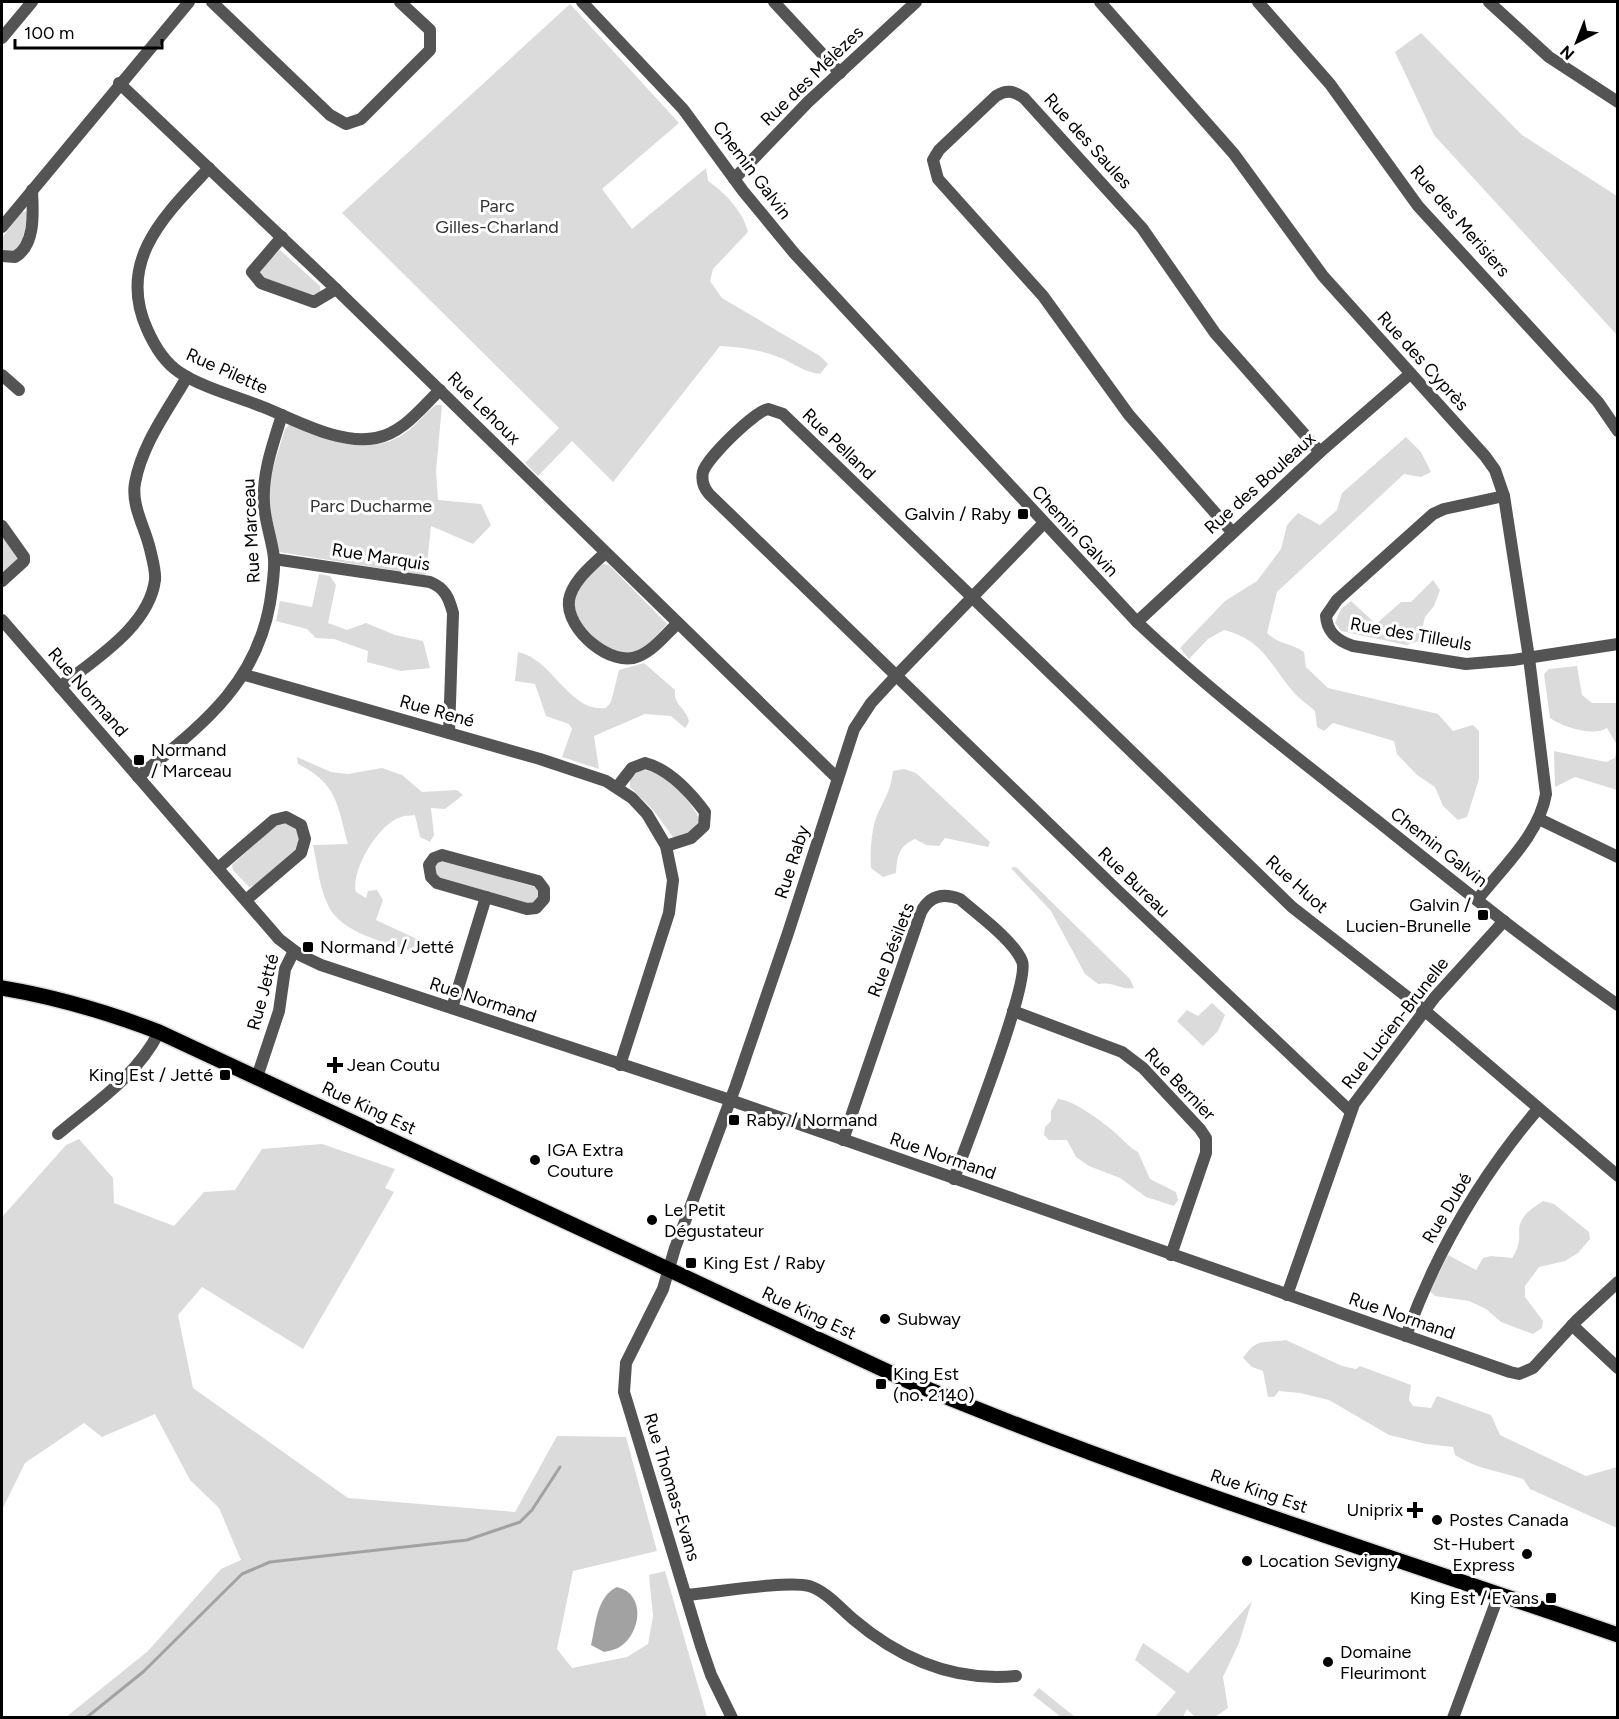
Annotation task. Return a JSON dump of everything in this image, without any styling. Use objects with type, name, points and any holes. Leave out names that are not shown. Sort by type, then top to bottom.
[{"type":"main road","name":"Rue King Est","points":[[2,988],[57,999],[108,1013],[159,1032],[670,1268],[908,1382],[1110,1460],[1617,1635]]},
{"type":"street","points":[[3,32],[32,2]]},
{"type":"street","points":[[2,227],[119,83],[189,2]]},
{"type":"street","points":[[212,2],[330,115],[346,124],[361,119],[430,50],[430,30],[400,2]]},
{"type":"street","name":"Chemin Galvin","points":[[582,2],[683,109],[734,179],[795,254],[1043,524],[1137,622],[1216,692],[1477,900],[1617,1005]]},
{"type":"street","points":[[774,2],[840,73]]},
{"type":"street","name":"Rue des Mélèzes","points":[[734,179],[808,102],[916,2]]},
{"type":"street","name":"Rue des Cyprès","points":[[1100,2],[1218,135],[1306,255],[1495,470],[1504,496],[1546,779],[1546,794],[1539,819]]},
{"type":"street","name":"Rue des Merisiers","points":[[1258,2],[1317,67],[1418,206],[1598,402],[1617,431]]},
{"type":"street","points":[[1489,2],[1549,57],[1617,101]]},
{"type":"street","name":"Rue Lehoux","points":[[119,83],[336,289],[837,778]]},
{"type":"street","name":"Rue des Saules","points":[[1232,532],[1129,415],[1043,296],[938,179],[933,160],[939,150],[996,96],[1004,91],[1016,92],[1024,98],[1142,228],[1215,333],[1320,452]]},
{"type":"street","name":"Rue Pilette","points":[[209,168],[156,227],[139,270],[138,292],[143,320],[160,353],[170,365],[187,377],[282,415],[351,438],[378,438],[399,429],[440,390]]},
{"type":"street","points":[[2,256],[15,257],[26,248],[33,218],[32,190]]},
{"type":"street","points":[[282,237],[255,265],[252,272],[255,278],[261,283],[308,301],[321,299],[336,289]]},
{"type":"street","name":"Rue des Bouleaux","points":[[1137,622],[1320,452],[1410,374]]},
{"type":"street","points":[[2,375],[19,390]]},
{"type":"street","points":[[60,687],[129,629],[152,595],[156,578],[150,548],[135,503],[135,484],[148,445],[187,377]]},
{"type":"street","name":"Rue Pelland","points":[[896,676],[705,489],[703,469],[746,423],[761,411],[776,410],[783,414],[972,597]]},
{"type":"street","name":"Rue Marceau","points":[[138,777],[188,736],[245,675],[267,622],[274,559],[264,505],[264,479],[282,415]]},
{"type":"street","name":"Rue des Tilleuls","points":[[1504,496],[1433,514],[1337,600],[1326,616],[1327,624],[1336,638],[1353,646],[1452,662],[1481,663],[1617,644]]},
{"type":"street","name":"Rue Raby","points":[[670,1268],[675,1248],[792,923],[848,742],[862,716],[896,676],[1043,524]]},
{"type":"street","points":[[2,526],[24,557],[24,561],[2,581]]},
{"type":"street","points":[[605,553],[578,581],[569,601],[575,622],[596,645],[616,657],[638,657],[678,623]]},
{"type":"street","name":"Rue Marquis","points":[[274,559],[430,582],[440,586],[449,598],[453,613],[449,733]]},
{"type":"street","name":"Rue Huot","points":[[972,597],[1292,907],[1424,1010],[1617,1176]]},
{"type":"street","name":"Rue Normand","points":[[2,620],[246,900],[294,951],[321,965],[730,1100],[1519,1374],[1533,1368],[1572,1325],[1617,1282]]},
{"type":"street","name":"Rue René","points":[[245,675],[540,759],[618,786],[647,814],[666,846],[673,880],[669,913],[621,1065]]},
{"type":"street","name":"Rue Bureau","points":[[896,676],[1350,1111]]},
{"type":"street","points":[[618,786],[632,768],[645,763],[663,771],[695,799],[705,812],[704,826],[691,838],[666,846]]},
{"type":"street","points":[[218,868],[274,820],[286,817],[300,825],[305,839],[301,853],[246,900]]},
{"type":"street","points":[[1477,900],[1539,819],[1617,857]]},
{"type":"street","points":[[442,855],[538,881],[545,894],[542,903],[531,909],[486,897],[437,883],[429,874],[431,861],[442,855]]},
{"type":"street","name":"Rue Désilets","points":[[843,1140],[916,924],[926,903],[947,895],[960,899],[1015,950],[1024,969],[1013,1011],[954,1179]]},
{"type":"street","points":[[452,1008],[486,897]]},
{"type":"street","name":"Rue Lucien-Brunelle","points":[[1287,1295],[1350,1111],[1424,1010],[1504,921]]},
{"type":"street","name":"Rue Jetté","points":[[256,1077],[279,1011],[285,969],[294,951]]},
{"type":"street","name":"Rue Bernier","points":[[1013,1011],[1122,1052],[1143,1068],[1206,1138],[1206,1154],[1171,1255]]},
{"type":"street","points":[[58,1134],[130,1074],[146,1056],[159,1032]]},
{"type":"street","name":"Rue Dubé","points":[[1406,1336],[1424,1286],[1460,1219],[1501,1154],[1538,1109]]},
{"type":"street","name":"Rue Thomas-Evans","points":[[670,1268],[663,1289],[626,1362],[622,1382],[711,1675],[732,1718]]},
{"type":"street","points":[[1572,1325],[1617,1368]]},
{"type":"street","points":[[686,1595],[808,1586],[827,1597],[874,1636],[919,1661],[976,1678],[1016,1676]]},
{"type":"street","points":[[1453,1718],[1499,1594]]},
{"type":"green space","name":"Parc Gilles-Charland","points":[[570,4],[679,123],[602,189],[632,229],[706,168],[708,181],[732,203],[746,224],[748,232],[713,269],[710,281],[722,298],[820,356],[828,364],[820,374],[814,373],[766,353],[720,346],[613,482],[572,441],[538,476],[525,463],[559,428],[342,213]]},
{"type":"green space","points":[[1421,33],[1522,135],[1617,196],[1617,335],[1434,135],[1395,52]]},
{"type":"green space","points":[[26,211],[28,214],[21,247],[11,253],[3,251],[2,238],[21,213]]},
{"type":"green space","points":[[280,250],[320,286],[321,293],[312,297],[268,281],[260,275],[259,270]]},
{"type":"green space","name":"Parc Ducharme","points":[[436,405],[442,405],[436,471],[438,500],[481,504],[491,525],[473,544],[431,526],[426,574],[423,575],[279,552],[268,499],[269,481],[285,429],[289,425],[353,444],[382,443],[396,439],[409,430]]},
{"type":"green space","points":[[1406,437],[1421,452],[1431,472],[1421,477],[1404,474],[1277,592],[1267,633],[1304,652],[1306,667],[1328,688],[1438,714],[1453,731],[1473,725],[1479,731],[1479,779],[1467,817],[1458,820],[1443,806],[1435,787],[1417,775],[1397,754],[1394,741],[1333,723],[1324,731],[1317,727],[1315,711],[1293,691],[1263,653],[1247,639],[1224,630],[1208,639],[1189,659],[1180,648],[1225,601],[1257,581],[1281,549],[1287,525],[1298,513],[1320,525],[1337,510],[1342,493]]},
{"type":"green space","points":[[2,534],[18,559],[2,574]]},
{"type":"green space","points":[[609,565],[667,624],[648,645],[638,651],[624,654],[600,644],[578,621],[573,600],[597,566]]},
{"type":"green space","points":[[319,574],[330,576],[336,585],[328,623],[347,630],[366,623],[395,635],[423,641],[430,668],[401,671],[367,662],[368,651],[334,639],[316,638],[307,629],[276,621],[280,601],[312,607]]},
{"type":"green space","points":[[1433,580],[1440,590],[1434,606],[1425,617],[1419,641],[1406,645],[1341,631],[1335,623],[1341,609],[1351,601],[1376,624],[1401,602],[1411,602]]},
{"type":"green space","points":[[518,652],[541,664],[571,694],[593,707],[606,708],[611,702],[619,670],[644,663],[675,690],[676,700],[686,713],[689,722],[685,728],[671,716],[645,714],[594,736],[599,769],[562,757],[572,729],[569,724],[546,716],[535,684],[515,681]]},
{"type":"green space","points":[[1577,666],[1582,695],[1592,703],[1617,703],[1617,745],[1607,728],[1594,732],[1578,730],[1550,718],[1544,674],[1549,669]]},
{"type":"green space","points":[[1617,748],[1617,790],[1575,777],[1555,787],[1554,751],[1606,762],[1615,758]]},
{"type":"green space","points":[[297,757],[331,772],[348,774],[382,768],[402,775],[422,792],[457,790],[463,795],[445,809],[431,808],[434,835],[430,842],[420,837],[415,815],[403,816],[393,821],[384,828],[368,849],[357,872],[356,892],[366,898],[368,891],[377,890],[383,900],[376,920],[417,939],[424,949],[418,954],[366,936],[343,923],[333,914],[322,889],[313,845],[348,844],[334,797],[321,779],[298,764]]},
{"type":"green space","points":[[904,769],[916,773],[990,842],[988,847],[945,838],[939,846],[926,845],[915,839],[902,848],[897,861],[896,873],[883,877],[871,868],[872,839],[876,817],[888,792],[893,771]]},
{"type":"green space","points":[[640,770],[658,774],[682,794],[699,818],[693,829],[682,836],[673,837],[654,811],[630,787],[630,779]]},
{"type":"green space","points":[[285,821],[295,826],[301,836],[297,849],[255,885],[249,887],[233,870],[232,865],[275,826]]},
{"type":"green space","points":[[442,860],[535,887],[539,891],[537,902],[527,903],[439,878],[435,874],[435,866]]},
{"type":"green space","points":[[1016,867],[1130,979],[1134,988],[1098,984],[1085,974],[1051,911],[1011,868]]},
{"type":"green space","points":[[1212,1003],[1225,1015],[1218,1031],[1203,1046],[1177,1021],[1187,1010],[1198,1016]]},
{"type":"green space","points":[[1058,1099],[1071,1103],[1094,1116],[1138,1152],[1150,1179],[1176,1192],[1178,1200],[1174,1206],[1146,1197],[1120,1178],[1089,1166],[1076,1157],[1067,1140],[1049,1140],[1044,1135],[1045,1127],[1051,1121],[1051,1111]]},
{"type":"green space","points":[[79,1139],[113,1178],[114,1203],[174,1226],[204,1192],[235,1190],[262,1149],[322,1144],[395,1169],[385,1188],[394,1192],[303,1349],[202,1287],[178,1315],[193,1388],[348,1498],[515,1512],[557,1436],[626,1437],[657,1551],[573,1571],[557,1649],[572,1668],[627,1657],[648,1644],[653,1616],[649,1575],[665,1571],[707,1717],[66,1717],[148,1651],[221,1569],[241,1560],[219,1508],[190,1480],[155,1414],[102,1437],[84,1423],[25,1463],[2,1510],[2,1217],[66,1145]]},
{"type":"green space","points":[[1543,1201],[1554,1204],[1589,1232],[1590,1239],[1578,1253],[1565,1261],[1539,1267],[1525,1286],[1525,1297],[1543,1321],[1542,1328],[1533,1334],[1501,1322],[1486,1309],[1469,1301],[1435,1296],[1430,1291],[1448,1255],[1476,1270],[1483,1258],[1491,1256],[1512,1258],[1519,1242],[1520,1223]]},
{"type":"green space","points":[[1286,1340],[1342,1366],[1356,1369],[1360,1366],[1411,1385],[1409,1400],[1413,1406],[1431,1408],[1437,1396],[1491,1415],[1500,1435],[1586,1476],[1617,1467],[1617,1528],[1530,1489],[1523,1479],[1463,1460],[1455,1455],[1453,1447],[1426,1444],[1389,1435],[1329,1400],[1279,1391],[1274,1397],[1268,1397],[1263,1371],[1252,1367],[1243,1358],[1257,1344]]},
{"type":"green space","points":[[1252,1601],[1239,1643],[1223,1677],[1228,1708],[1215,1717],[1195,1717],[1187,1709],[1183,1717],[1155,1717],[1176,1692],[1135,1660],[1143,1643],[1188,1673]]},
{"type":"green space","points":[[1039,1688],[1075,1717],[1061,1717],[1033,1695]]},
{"type":"shaded area","points":[[617,1587],[627,1591],[637,1606],[636,1625],[626,1642],[618,1648],[604,1652],[591,1645],[596,1620],[605,1597]]},
{"type":"waterway","points":[[86,1718],[143,1672],[242,1574],[270,1562],[467,1540],[520,1522],[532,1510],[560,1467]]},
{"type":"place","name":"Galvin / Raby","points":[[1023,514]]},
{"type":"place","name":"Normand / Marceau","points":[[139,760]]},
{"type":"place","name":"Galvin / Lucien-Brunelle","points":[[1483,915]]},
{"type":"place","name":"Normand / Jetté","points":[[308,947]]},
{"type":"place","name":"Jean Coutu","points":[[335,1065]]},
{"type":"place","name":"King Est / Jetté","points":[[225,1075]]},
{"type":"place","name":"Raby / Normand","points":[[734,1120]]},
{"type":"place","name":"IGA Extra Couture","points":[[535,1160]]},
{"type":"place","name":"Le Petit Dégustateur","points":[[652,1220]]},
{"type":"place","name":"King Est / Raby","points":[[691,1263]]},
{"type":"place","name":"Subway","points":[[885,1319]]},
{"type":"place","name":"King Est (no. 2140)","points":[[881,1384]]},
{"type":"place","name":"Uniprix","points":[[1415,1510]]},
{"type":"place","name":"Postes Canada","points":[[1437,1520]]},
{"type":"place","name":"St-Hubert Express","points":[[1527,1554]]},
{"type":"place","name":"Location Sevigny","points":[[1247,1561]]},
{"type":"place","name":"King Est / Evans","points":[[1551,1598]]},
{"type":"place","name":"Domaine Fleurimont","points":[[1328,1662]]}]
